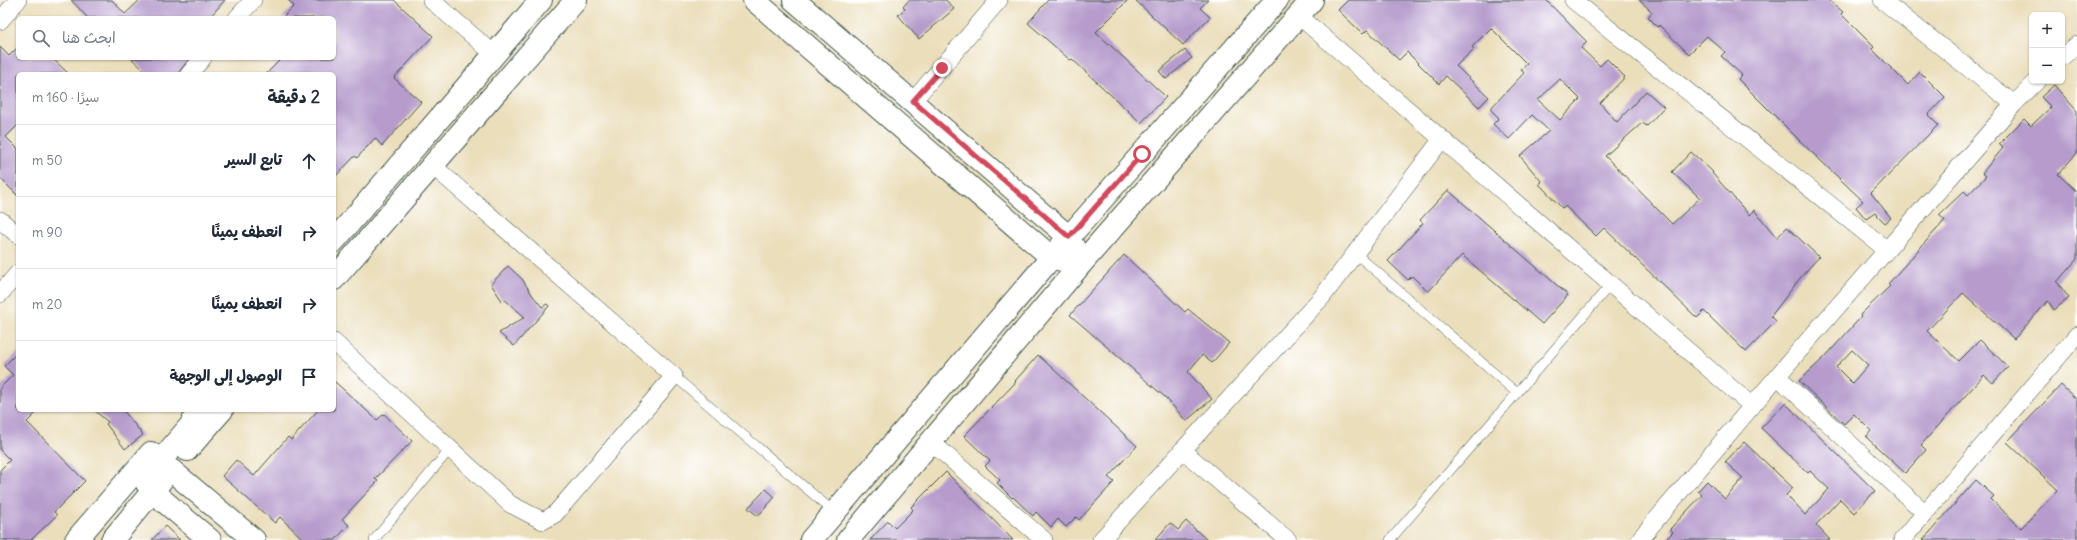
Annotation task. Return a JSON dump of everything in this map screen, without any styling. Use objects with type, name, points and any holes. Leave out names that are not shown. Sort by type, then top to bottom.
[{"type":"street","points":[[0,21],[18,0]]},
{"type":"street","points":[[239,16],[253,0]]},
{"type":"street","points":[[431,0],[494,54]]},
{"type":"street","points":[[336,239],[541,0]]},
{"type":"street","points":[[336,277],[576,0]]},
{"type":"street","points":[[754,0],[1051,258],[1081,264]]},
{"type":"street","points":[[794,0],[1069,237],[1081,264]]},
{"type":"street","points":[[913,101],[998,0]]},
{"type":"street","points":[[811,540],[1069,237],[1277,0]]},
{"type":"street","points":[[1882,0],[2014,104]]},
{"type":"street","points":[[1577,1],[1887,250]]},
{"type":"street","points":[[848,540],[1081,264],[1305,8],[1442,139],[1752,406]]},
{"type":"street","points":[[2065,55],[2077,45]]},
{"type":"street","points":[[191,72],[201,60]]},
{"type":"street","points":[[1639,540],[1777,376],[2014,104],[2034,84]]},
{"type":"street","points":[[1101,540],[1322,297],[1442,139]]},
{"type":"street","points":[[336,344],[451,448],[510,504],[543,521],[555,514],[674,376],[433,166]]},
{"type":"street","points":[[0,220],[16,233]]},
{"type":"street","points":[[0,294],[16,275]]},
{"type":"street","points":[[1902,540],[2077,335]]},
{"type":"street","points":[[1777,376],[1925,513]]},
{"type":"street","points":[[76,540],[186,412]]},
{"type":"street","points":[[197,412],[191,425],[150,473],[146,482],[153,492],[210,540]]},
{"type":"street","points":[[112,540],[220,412]]},
{"type":"street","points":[[931,442],[1044,540]]},
{"type":"street","points":[[1182,450],[1288,540]]},
{"type":"street","points":[[171,470],[254,540]]},
{"type":"lane","points":[[1355,253],[1517,393]]},
{"type":"lane","points":[[1390,540],[1611,284]]},
{"type":"lane","points":[[674,376],[835,513]]},
{"type":"lane","points":[[374,540],[451,448]]},
{"type":"building","points":[[71,0],[112,0],[125,14],[140,0],[225,0],[211,16],[86,16]]},
{"type":"building","points":[[288,0],[394,0],[433,36],[394,78],[421,102],[382,146],[375,138],[357,158],[355,156],[336,176],[336,72],[268,72],[280,60],[336,60],[336,16],[284,16],[294,6]]},
{"type":"building","points":[[909,0],[946,0],[954,9],[919,39],[898,15],[905,9],[903,7]]},
{"type":"building","points":[[1048,0],[1128,0],[1096,32],[1166,97],[1141,123],[1072,59],[1070,60],[1028,23]]},
{"type":"building","points":[[1135,0],[1208,0],[1200,8],[1210,17],[1183,45]]},
{"type":"building","points":[[1348,0],[1546,0],[1587,42],[1581,48],[1600,66],[1607,59],[1625,77],[1600,103],[1617,122],[1646,91],[1664,107],[1647,126],[1642,123],[1605,156],[1672,224],[1700,198],[1672,172],[1691,152],[1713,172],[1712,173],[1749,215],[1754,210],[1777,238],[1787,227],[1819,257],[1801,277],[1771,316],[1776,321],[1746,352],[1704,311],[1697,318],[1604,228],[1596,236],[1565,206],[1562,208],[1539,184],[1542,182],[1520,156],[1549,131],[1532,115],[1509,139],[1493,124],[1499,118],[1490,109],[1524,73],[1521,69],[1527,64],[1491,28],[1472,47],[1474,49],[1456,66],[1489,97],[1479,107],[1446,76],[1439,84],[1407,52],[1399,60],[1367,30],[1363,34],[1338,10]],"holes":[[[1560,79],[1580,99],[1560,120],[1538,100]]]},
{"type":"building","points":[[1639,0],[1829,0],[1843,12],[1841,14],[1874,47],[1872,49],[1908,85],[1920,72],[1945,97],[1928,115],[1938,125],[1871,193],[1891,218],[1885,223],[1875,213],[1866,219],[1856,207],[1863,201],[1738,79],[1742,75],[1721,56],[1725,52],[1707,36],[1689,54],[1659,25],[1658,27],[1648,17],[1652,12]]},
{"type":"building","points":[[0,47],[9,56],[16,49],[16,60],[54,60],[67,72],[16,72],[16,127],[6,137],[16,147],[16,194],[0,178]]},
{"type":"building","points":[[1185,50],[1192,58],[1166,79],[1159,71]]},
{"type":"building","points":[[133,60],[188,60],[179,72],[146,72]]},
{"type":"building","points":[[2054,85],[2077,111],[2077,153],[2058,174],[2077,192],[2077,259],[2057,282],[2069,298],[2054,310],[2048,301],[2014,339],[1963,293],[1927,331],[1959,361],[1980,340],[2008,367],[1993,383],[1984,375],[1921,445],[1926,450],[1905,473],[1866,437],[1871,431],[1854,414],[1844,424],[1799,381],[1825,357],[1861,317],[1860,315],[1890,286],[1888,284],[1945,220],[1939,215],[1964,191],[1968,195],[1986,176],[1982,173],[2003,148],[1999,144],[2024,119],[2031,126],[2051,107],[2041,97]],"holes":[[[1852,350],[1868,365],[1852,383],[1836,367]]]},
{"type":"building","points":[[1448,190],[1568,295],[1542,324],[1462,255],[1428,292],[1412,276],[1408,280],[1388,261],[1423,223],[1420,220]]},
{"type":"building","points":[[1124,255],[1185,312],[1188,309],[1229,343],[1212,363],[1202,355],[1188,372],[1212,399],[1186,421],[1166,398],[1070,315]]},
{"type":"building","points":[[508,266],[522,279],[542,307],[547,304],[549,306],[514,346],[499,333],[525,317],[504,299],[502,301],[491,284]]},
{"type":"building","points":[[16,354],[16,412],[37,412],[27,422],[85,481],[54,512],[57,515],[31,540],[0,540],[0,470],[10,460],[0,450],[0,388],[13,375],[4,366]]},
{"type":"building","points":[[1038,355],[1137,446],[1108,477],[1114,482],[1079,520],[1076,517],[1066,527],[1058,519],[1051,527],[1036,512],[1033,516],[1013,497],[1012,498],[997,483],[1000,480],[985,466],[990,461],[964,436],[1016,382],[1015,381]]},
{"type":"building","points":[[336,383],[377,420],[384,414],[412,441],[375,479],[378,481],[342,519],[349,525],[335,540],[304,540],[280,517],[275,523],[222,476],[236,460],[254,476],[288,437],[291,440],[316,412],[336,412]]},
{"type":"building","points":[[2061,385],[2077,400],[2077,540],[1923,540],[1976,480],[1994,496],[1991,499],[2021,528],[2058,490],[2007,442]]},
{"type":"building","points":[[1785,403],[1875,491],[1854,513],[1840,499],[1816,525],[1830,540],[1665,540],[1673,532],[1670,529],[1702,495],[1698,491],[1707,481],[1725,499],[1743,478],[1725,462],[1744,442],[1793,488],[1786,495],[1805,515],[1829,489],[1810,471],[1808,473],[1761,428]]},
{"type":"building","points":[[96,412],[125,412],[143,435],[125,449],[106,424],[108,422]]},
{"type":"building","points":[[946,472],[1013,540],[870,540],[888,521],[895,528],[913,510],[911,507]]},
{"type":"building","points":[[766,489],[775,497],[758,516],[748,508]]},
{"type":"building","points":[[1186,521],[1207,540],[1155,540],[1170,523],[1178,530]]},
{"type":"building","points":[[165,526],[180,540],[152,540]]},
{"type":"route","points":[[942,68],[913,101],[1069,237],[1142,154]]}]
